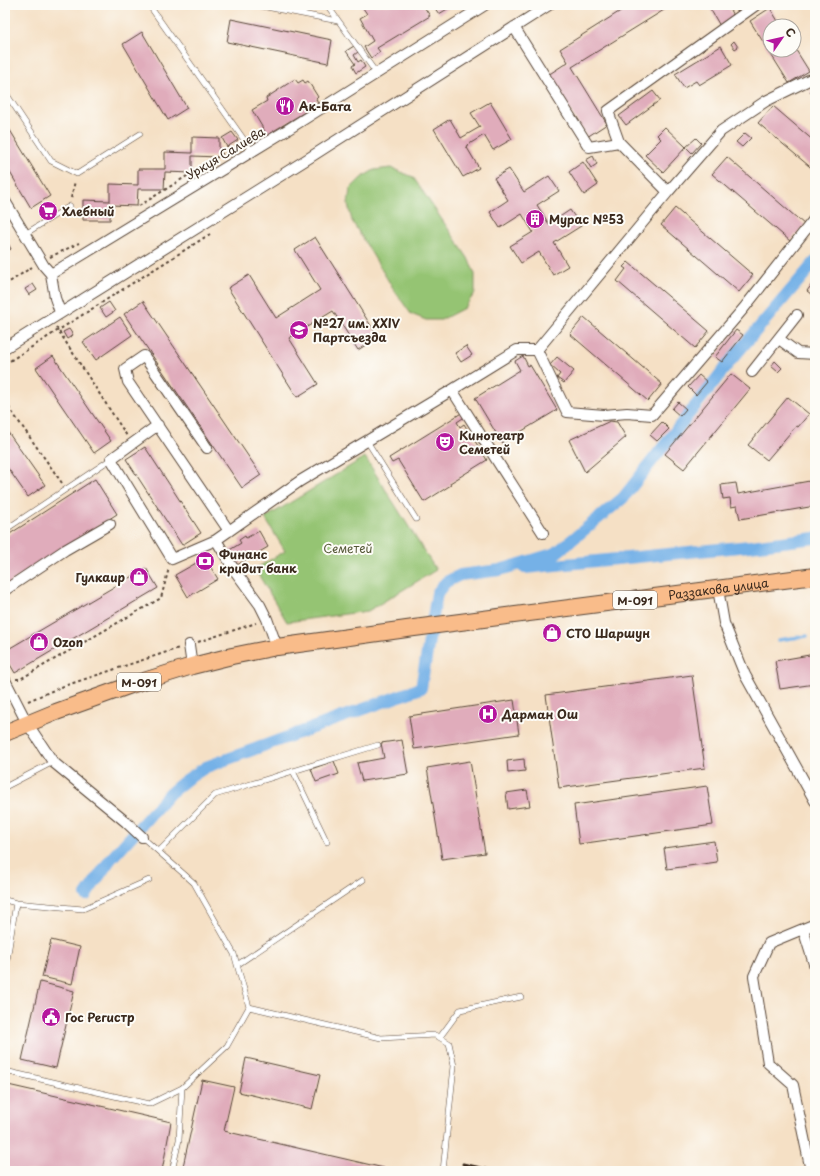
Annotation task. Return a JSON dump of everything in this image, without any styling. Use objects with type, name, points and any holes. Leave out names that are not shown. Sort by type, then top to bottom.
[{"type":"main road","name":"Раззакова улица","points":[[277,647],[815,576]]},
{"type":"main road","name":"М-091","points":[[5,733],[27,723],[124,688],[192,666],[277,647]]},
{"type":"street","name":"Уркуя Салиева","points":[[51,274],[377,74],[485,5]]},
{"type":"street","points":[[5,348],[549,5]]},
{"type":"street","points":[[668,192],[619,142],[608,111],[756,5]]},
{"type":"street","points":[[514,28],[589,147],[619,142]]},
{"type":"street","points":[[537,350],[668,192],[721,131],[766,101],[815,77]]},
{"type":"street","points":[[6,207],[51,274],[55,298],[60,312]]},
{"type":"street","points":[[537,350],[567,412],[604,415],[627,413],[652,415],[744,308],[815,218]]},
{"type":"street","points":[[752,372],[797,315]]},
{"type":"street","points":[[779,339],[798,353],[815,354]]},
{"type":"street","points":[[158,425],[111,459],[172,559],[216,540],[300,481],[517,350],[537,350]]},
{"type":"street","points":[[207,448],[144,356],[125,369],[128,382],[229,531]]},
{"type":"street","points":[[452,390],[542,533]]},
{"type":"street","points":[[5,590],[65,550],[110,524]]},
{"type":"street","points":[[216,540],[235,571],[260,605],[267,619],[277,647]]},
{"type":"street","points":[[718,589],[724,623],[745,674],[815,801]]},
{"type":"street","points":[[189,645],[192,666]]},
{"type":"street","points":[[5,680],[17,706],[53,762],[142,837]]},
{"type":"street","points":[[811,1171],[793,1085],[768,1063],[754,976],[769,944],[815,924]]},
{"type":"street","points":[[803,929],[815,967]]},
{"type":"lane","points":[[149,5],[252,151]]},
{"type":"lane","points":[[256,5],[338,21]]},
{"type":"lane","points":[[327,5],[377,74]]},
{"type":"lane","points":[[5,92],[51,161],[77,174],[140,134]]},
{"type":"lane","points":[[25,234],[70,206]]},
{"type":"lane","points":[[367,441],[416,519]]},
{"type":"lane","points":[[5,530],[111,459]]},
{"type":"lane","points":[[159,851],[215,796],[378,745]]},
{"type":"lane","points":[[5,787],[53,762]]},
{"type":"lane","points":[[293,771],[327,842]]},
{"type":"lane","points":[[5,1071],[149,1104],[182,1088],[227,1046],[249,1007],[234,954],[194,883],[142,837]]},
{"type":"lane","points":[[5,900],[16,903],[83,909],[149,880]]},
{"type":"lane","points":[[237,965],[363,880]]},
{"type":"lane","points":[[5,973],[16,903]]},
{"type":"lane","points":[[440,1037],[460,1010],[521,997]]},
{"type":"lane","points":[[249,1007],[381,1038],[435,1035],[449,1043],[454,1066],[443,1171]]},
{"type":"lane","points":[[172,1171],[179,1140],[182,1088]]},
{"type":"path","points":[[139,206],[244,140]]},
{"type":"path","points":[[70,206],[77,174]]},
{"type":"path","points":[[5,364],[213,232]]},
{"type":"path","points":[[5,285],[41,261],[80,242]]},
{"type":"path","points":[[51,319],[132,443]]},
{"type":"path","points":[[5,402],[66,489]]},
{"type":"path","points":[[20,679],[161,598],[165,579],[172,559]]},
{"type":"path","points":[[17,706],[61,687],[267,619]]},
{"type":"green space","points":[[391,168],[413,177],[468,258],[475,274],[475,293],[464,308],[441,320],[426,320],[411,314],[394,290],[352,221],[348,204],[350,189],[361,178],[374,170]]},
{"type":"green space","name":"Семетей","points":[[365,457],[436,570],[368,611],[287,622],[255,569],[285,551],[265,518]]},
{"type":"building","points":[[361,5],[423,5],[430,16],[377,48],[380,52],[371,58],[364,47],[373,41],[360,18],[367,14]]},
{"type":"building","points":[[438,5],[448,5],[449,8],[439,14],[434,7]]},
{"type":"building","points":[[630,5],[672,5],[572,67],[607,124],[587,137],[548,75],[568,62],[560,49]]},
{"type":"building","points":[[708,5],[727,5],[734,17],[720,26]]},
{"type":"building","points":[[770,8],[776,18],[762,18],[762,40],[750,21]]},
{"type":"building","points":[[231,19],[332,40],[328,63],[227,42]]},
{"type":"building","points":[[142,32],[187,108],[168,120],[123,44]]},
{"type":"building","points":[[734,41],[738,47],[735,49],[731,44]]},
{"type":"building","points":[[354,46],[358,52],[354,55],[358,62],[361,60],[365,67],[356,73],[352,66],[355,64],[346,51]]},
{"type":"building","points":[[721,46],[732,65],[699,85],[696,81],[684,88],[675,74]]},
{"type":"building","points":[[773,58],[801,58],[809,71],[789,83]]},
{"type":"building","points":[[295,79],[298,83],[303,80],[305,83],[308,81],[318,97],[316,99],[318,104],[267,135],[252,110],[267,101],[266,98]]},
{"type":"building","points":[[815,88],[815,97],[814,97],[810,91]]},
{"type":"building","points":[[653,91],[660,100],[626,125],[619,116]]},
{"type":"building","points":[[490,102],[512,139],[493,150],[484,135],[466,146],[479,168],[463,177],[434,129],[450,119],[461,138],[480,127],[471,113]]},
{"type":"building","points":[[773,106],[815,142],[815,171],[758,123]]},
{"type":"building","points":[[5,122],[50,196],[31,208],[5,164]]},
{"type":"building","points":[[665,127],[686,147],[663,172],[645,155],[661,139],[657,135]]},
{"type":"building","points":[[232,132],[238,140],[227,147],[222,138]]},
{"type":"building","points":[[745,133],[751,138],[742,147],[736,142]]},
{"type":"building","points":[[192,137],[219,138],[219,157],[192,156],[192,173],[165,172],[164,189],[138,189],[137,206],[110,205],[110,220],[83,220],[83,200],[110,201],[110,184],[138,185],[138,169],[165,169],[165,152],[192,153]]},
{"type":"building","points":[[696,138],[701,143],[692,153],[686,147]]},
{"type":"building","points":[[593,156],[597,164],[591,168],[586,160]]},
{"type":"building","points":[[727,157],[805,225],[790,241],[712,174]]},
{"type":"building","points":[[583,162],[598,185],[584,195],[569,172]]},
{"type":"building","name":"Мурас №53","points":[[509,169],[524,192],[549,176],[559,191],[537,205],[549,224],[570,210],[581,226],[554,243],[568,266],[553,275],[539,252],[521,263],[510,246],[533,232],[522,214],[500,228],[490,212],[508,200],[494,178]]},
{"type":"building","points":[[675,208],[753,275],[739,292],[661,225]]},
{"type":"building","points":[[315,237],[378,337],[358,350],[333,311],[289,338],[318,384],[297,397],[228,288],[249,275],[276,318],[320,290],[295,250]]},
{"type":"building","points":[[5,238],[11,249],[5,253]]},
{"type":"building","points":[[628,262],[709,331],[695,348],[617,281],[626,269],[623,267]]},
{"type":"building","points":[[815,280],[815,297],[807,291]]},
{"type":"building","points":[[33,284],[37,290],[29,295],[25,289]]},
{"type":"building","points":[[143,301],[261,475],[242,488],[124,314]]},
{"type":"building","points":[[109,302],[115,311],[106,317],[100,308]]},
{"type":"building","points":[[120,317],[132,335],[96,360],[83,342]]},
{"type":"building","points":[[584,317],[662,384],[648,401],[570,334]]},
{"type":"building","points":[[69,329],[73,335],[67,339],[63,332]]},
{"type":"building","points":[[736,330],[743,335],[722,362],[715,357]]},
{"type":"building","points":[[466,346],[472,355],[461,362],[455,353]]},
{"type":"building","points":[[53,356],[111,441],[94,453],[36,368]]},
{"type":"building","points":[[523,356],[557,410],[502,443],[475,398],[520,370],[515,361]]},
{"type":"building","points":[[557,357],[574,371],[564,383],[557,378],[560,374],[550,365]]},
{"type":"building","points":[[775,361],[782,368],[778,372],[771,366]]},
{"type":"building","points":[[731,374],[750,389],[684,469],[665,454]]},
{"type":"building","points":[[699,375],[707,382],[696,395],[688,387]]},
{"type":"building","points":[[788,397],[809,414],[798,427],[796,426],[767,460],[748,445]]},
{"type":"building","points":[[678,402],[686,409],[680,416],[672,409]]},
{"type":"building","name":"Кинотеатр Семетей","points":[[463,412],[466,416],[457,422],[460,427],[464,424],[487,460],[450,483],[451,485],[424,502],[398,460],[392,463],[389,458]]},
{"type":"building","points":[[610,421],[617,422],[626,437],[585,472],[569,440]]},
{"type":"building","points":[[662,422],[669,429],[657,441],[650,435]]},
{"type":"building","points":[[5,428],[45,485],[28,497],[5,464]]},
{"type":"building","points":[[145,447],[201,533],[182,545],[126,459]]},
{"type":"building","points":[[95,479],[117,514],[5,586],[5,537]]},
{"type":"building","points":[[815,480],[815,506],[740,519],[737,506],[731,507],[730,498],[723,499],[721,485],[736,483],[738,494]]},
{"type":"building","points":[[259,531],[268,547],[237,565],[228,551],[241,543],[239,540],[245,536],[246,538]]},
{"type":"building","points":[[205,558],[218,579],[188,597],[175,575]]},
{"type":"building","points":[[146,568],[158,588],[15,673],[5,656],[5,651]]},
{"type":"building","points":[[815,654],[815,684],[780,689],[775,661]]},
{"type":"building","points":[[692,675],[705,768],[559,788],[546,695]]},
{"type":"building","points":[[514,700],[519,734],[414,749],[409,716]]},
{"type":"building","points":[[402,740],[408,774],[362,781],[357,763],[384,758],[381,743]]},
{"type":"building","points":[[524,759],[525,771],[508,773],[507,761]]},
{"type":"building","points":[[334,761],[339,774],[316,782],[311,769]]},
{"type":"building","points":[[470,761],[485,853],[442,859],[427,768]]},
{"type":"building","points":[[707,786],[713,825],[579,844],[574,805]]},
{"type":"building","points":[[527,790],[530,806],[508,809],[506,793]]},
{"type":"building","points":[[714,841],[717,862],[667,869],[664,848]]},
{"type":"building","points":[[51,940],[80,947],[72,984],[42,977]]},
{"type":"building","points":[[40,982],[74,991],[56,1068],[22,1060]]},
{"type":"building","points":[[246,1058],[320,1075],[312,1109],[239,1092]]},
{"type":"building","points":[[202,1080],[234,1087],[224,1131],[397,1171],[182,1171]]},
{"type":"building","points":[[8,1085],[171,1122],[162,1171],[5,1171],[5,1100]]},
{"type":"waterway","points":[[86,895],[110,860],[170,793],[206,767],[421,688],[437,593],[446,582],[460,575],[500,570],[556,553],[623,498],[732,359],[815,262]]},
{"type":"waterway","points":[[525,568],[750,546],[815,538]]},
{"type":"waterway","points":[[778,640],[807,636]]},
{"type":"railway","points":[[463,1164],[494,1171]]},
{"type":"place","name":"Ак-Бата","points":[[285,106]]},
{"type":"place","name":"Хлебный","points":[[48,211]]},
{"type":"place","name":"Мурас №53","points":[[535,219]]},
{"type":"place","name":"№27 им. XXIV Партсъезда","points":[[299,330]]},
{"type":"place","name":"Кинотеатр Семетей","points":[[445,442]]},
{"type":"place","name":"Финанс кридит банк","points":[[205,561]]},
{"type":"place","name":"Гулкаир","points":[[139,577]]},
{"type":"place","name":"СТО Шаршун","points":[[552,633]]},
{"type":"place","name":"Ozon","points":[[39,642]]},
{"type":"place","name":"Дарман Ош","points":[[488,714]]},
{"type":"place","name":"Гос Регистр","points":[[51,1017]]}]
